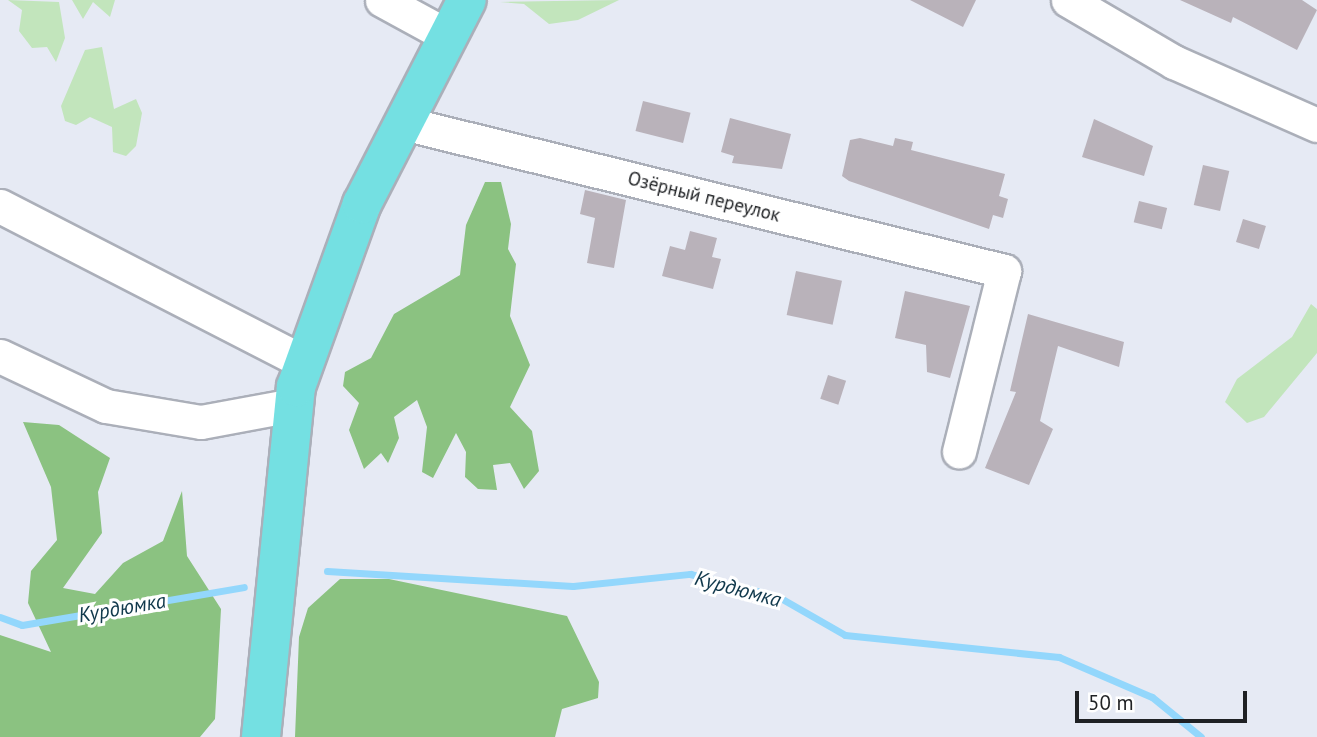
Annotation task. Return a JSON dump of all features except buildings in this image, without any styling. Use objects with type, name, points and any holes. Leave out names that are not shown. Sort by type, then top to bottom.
[{"type":"main road","points":[[261,737],[293,405],[341,253],[403,123],[467,0]]},
{"type":"street","points":[[382,0],[449,36]]},
{"type":"street","points":[[1068,0],[1174,62],[1317,125]]},
{"type":"street","name":"Озёрный переулок","points":[[403,123],[1004,271],[959,451]]},
{"type":"street","points":[[0,206],[305,363]]},
{"type":"street","points":[[0,356],[106,406],[201,422],[293,405]]},
{"type":"green space","points":[[8,0],[59,2],[65,38],[56,62],[47,47],[32,48],[19,31],[22,10]]},
{"type":"green space","points":[[72,0],[115,0],[110,17],[93,2],[83,19]]},
{"type":"green space","points":[[619,0],[578,20],[549,24],[524,4],[500,2]]},
{"type":"green space","points":[[102,47],[114,109],[136,99],[142,113],[136,146],[126,156],[113,152],[112,127],[90,117],[76,125],[65,121],[61,106],[85,50]]},
{"type":"green space","points":[[485,182],[501,182],[511,224],[508,249],[516,264],[510,316],[530,365],[510,407],[532,431],[539,471],[524,489],[510,463],[493,465],[497,490],[478,489],[465,477],[466,452],[456,433],[433,478],[422,472],[427,427],[417,400],[394,417],[399,438],[388,463],[381,453],[364,469],[349,430],[359,403],[343,386],[345,372],[371,358],[394,314],[460,275],[466,225]]},
{"type":"green space","points":[[1311,304],[1317,309],[1317,353],[1264,417],[1247,423],[1225,402],[1237,379],[1292,337]]},
{"type":"green space","points":[[23,422],[59,425],[110,458],[98,492],[102,533],[63,588],[95,594],[123,563],[163,541],[182,491],[187,556],[221,609],[215,719],[200,737],[0,737],[0,635],[51,652],[28,603],[31,571],[57,540],[51,487]]},
{"type":"green space","points":[[340,579],[389,579],[567,616],[599,682],[598,698],[562,709],[555,737],[295,737],[299,637],[308,608]]},
{"type":"waterway","name":"Курдюмка","points":[[327,571],[573,586],[690,574],[777,596],[845,635],[1059,657],[1152,697],[1201,737]]},
{"type":"waterway","name":"Курдюмка","points":[[0,617],[22,625],[244,587]]}]
